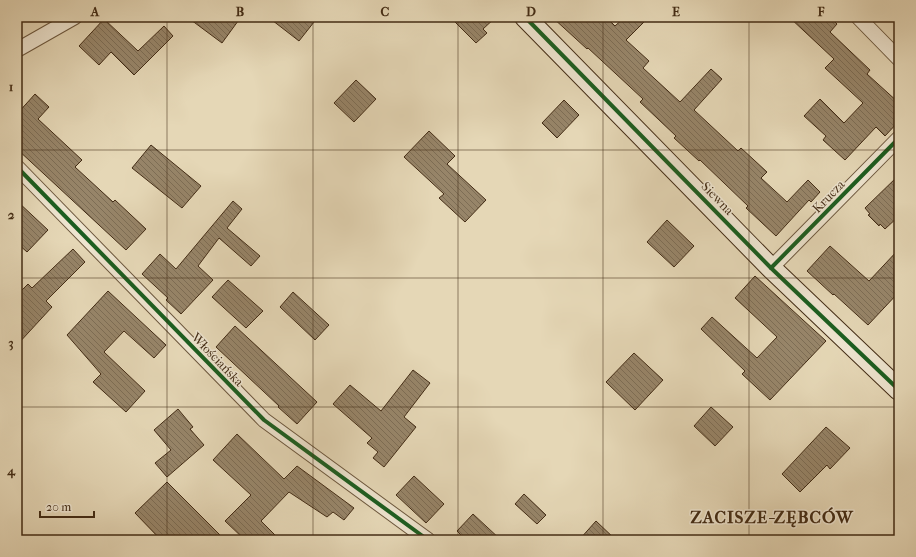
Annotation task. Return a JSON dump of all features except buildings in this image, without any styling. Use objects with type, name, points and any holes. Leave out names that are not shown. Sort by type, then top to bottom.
[{"type":"street","points":[[17,50],[75,17]]},
{"type":"street","name":"Siewna","points":[[525,17],[771,268],[899,390]]},
{"type":"street","points":[[858,17],[899,59]]},
{"type":"street","name":"Krucza","points":[[771,268],[899,138]]},
{"type":"street","name":"Włościańska","points":[[17,167],[264,420],[428,540]]},
{"type":"cycle path","points":[[525,17],[771,268],[899,390]]},
{"type":"cycle path","points":[[771,268],[899,138]]},
{"type":"cycle path","points":[[17,167],[264,420],[428,540]]},
{"type":"district","name":"ZACISZE-ZĘBCÓW","points":[[772,517]]}]
